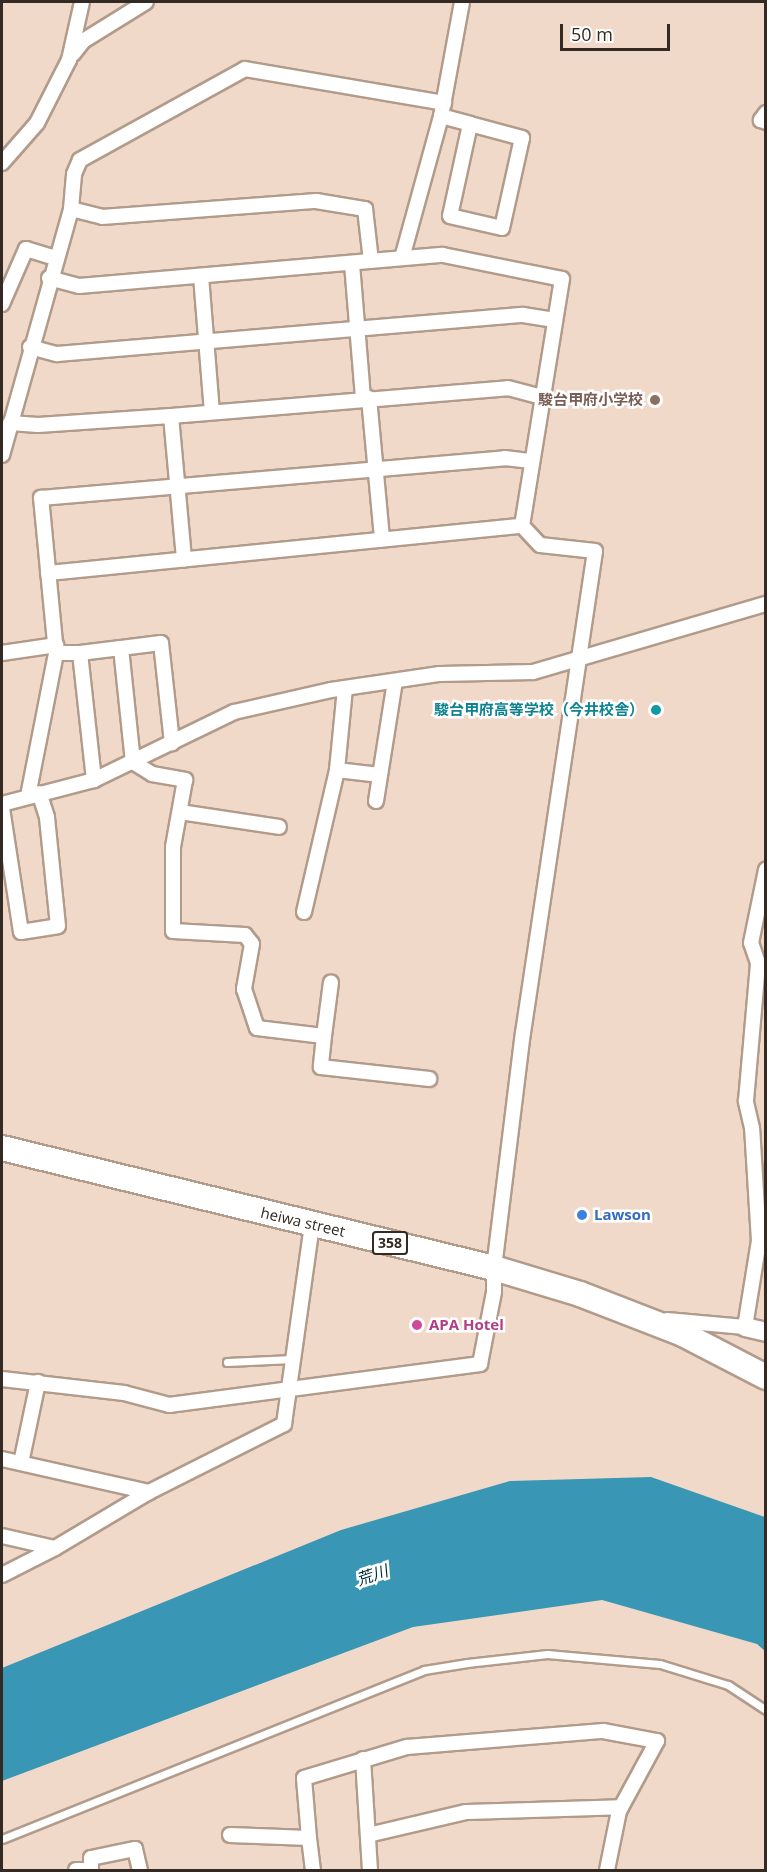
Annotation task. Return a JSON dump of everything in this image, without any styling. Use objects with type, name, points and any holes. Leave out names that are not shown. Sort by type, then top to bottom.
[{"type":"highway","name":"heiwa street","points":[[2,1148],[494,1268],[648,1319],[765,1377]]},
{"type":"street","points":[[69,60],[82,2]]},
{"type":"street","points":[[2,163],[37,123],[69,60],[83,41],[146,2]]},
{"type":"street","points":[[402,258],[442,109],[462,2]]},
{"type":"street","points":[[2,455],[30,347],[71,209],[74,174],[80,160],[245,69],[442,109],[470,124],[522,138],[502,228],[450,216],[470,124]]},
{"type":"street","points":[[765,113],[761,120],[765,122]]},
{"type":"street","points":[[71,209],[102,218],[316,201],[365,209],[371,261]]},
{"type":"street","points":[[2,304],[26,249],[55,258]]},
{"type":"street","points":[[50,278],[80,286],[443,255],[562,279],[522,526]]},
{"type":"street","points":[[352,264],[382,539]]},
{"type":"street","points":[[201,276],[212,412]]},
{"type":"street","points":[[30,347],[57,354],[523,315],[555,320]]},
{"type":"street","points":[[10,423],[38,425],[171,416],[508,388],[542,397]]},
{"type":"street","points":[[171,416],[184,559]]},
{"type":"street","points":[[531,461],[505,458],[41,498],[56,649],[34,794],[47,817],[58,926],[21,932],[2,806],[34,794],[94,780],[234,712],[345,688],[440,674],[533,672],[765,604]]},
{"type":"street","points":[[48,573],[522,526]]},
{"type":"street","points":[[2,1379],[124,1393],[169,1405],[480,1364],[494,1292],[494,1268],[523,1033],[594,550],[540,545],[522,526]]},
{"type":"street","points":[[2,653],[56,649],[80,653],[161,643],[172,743]]},
{"type":"street","points":[[121,648],[134,762],[152,774],[185,780],[173,847],[173,931],[245,936],[252,944],[244,989],[257,1028],[324,1036]]},
{"type":"street","points":[[80,653],[94,780]]},
{"type":"street","points":[[376,801],[395,681]]},
{"type":"street","points":[[304,912],[337,770],[345,688]]},
{"type":"street","points":[[337,770],[380,774]]},
{"type":"street","points":[[180,812],[279,827]]},
{"type":"street","points":[[745,1327],[759,1241],[752,1128],[746,1101],[759,963],[752,943],[765,870]]},
{"type":"street","points":[[331,982],[321,1067],[429,1079]]},
{"type":"street","points":[[2,1575],[55,1548],[148,1492],[284,1424],[312,1224]]},
{"type":"street","points":[[648,1319],[745,1327],[765,1332]]},
{"type":"street","points":[[21,1464],[38,1382]]},
{"type":"street","points":[[2,1459],[148,1492]]},
{"type":"street","points":[[2,1536],[55,1548]]},
{"type":"street","points":[[313,1870],[304,1778],[407,1747],[459,1740],[603,1731],[657,1741],[621,1807],[607,1870]]},
{"type":"street","points":[[363,1759],[370,1870]]},
{"type":"street","points":[[368,1835],[466,1812],[621,1807]]},
{"type":"street","points":[[230,1835],[309,1839]]},
{"type":"street","points":[[76,1870],[91,1870],[91,1858],[135,1849],[140,1870]]},
{"type":"lane","points":[[227,1362],[293,1359]]},
{"type":"lane","points":[[2,1839],[424,1670],[547,1654],[660,1664],[728,1685],[765,1710]]},
{"type":"water","name":"荒川","points":[[651,1477],[765,1517],[765,1651],[757,1644],[602,1600],[413,1627],[2,1781],[2,1668],[341,1530],[510,1481]]},
{"type":"place","name":"駿台甲府小学校","points":[[655,400]]},
{"type":"place","name":"駿台甲府高等学校（今井校舎）","points":[[656,710]]},
{"type":"place","name":"Lawson","points":[[582,1215]]},
{"type":"place","name":"APA Hotel","points":[[417,1325]]}]
